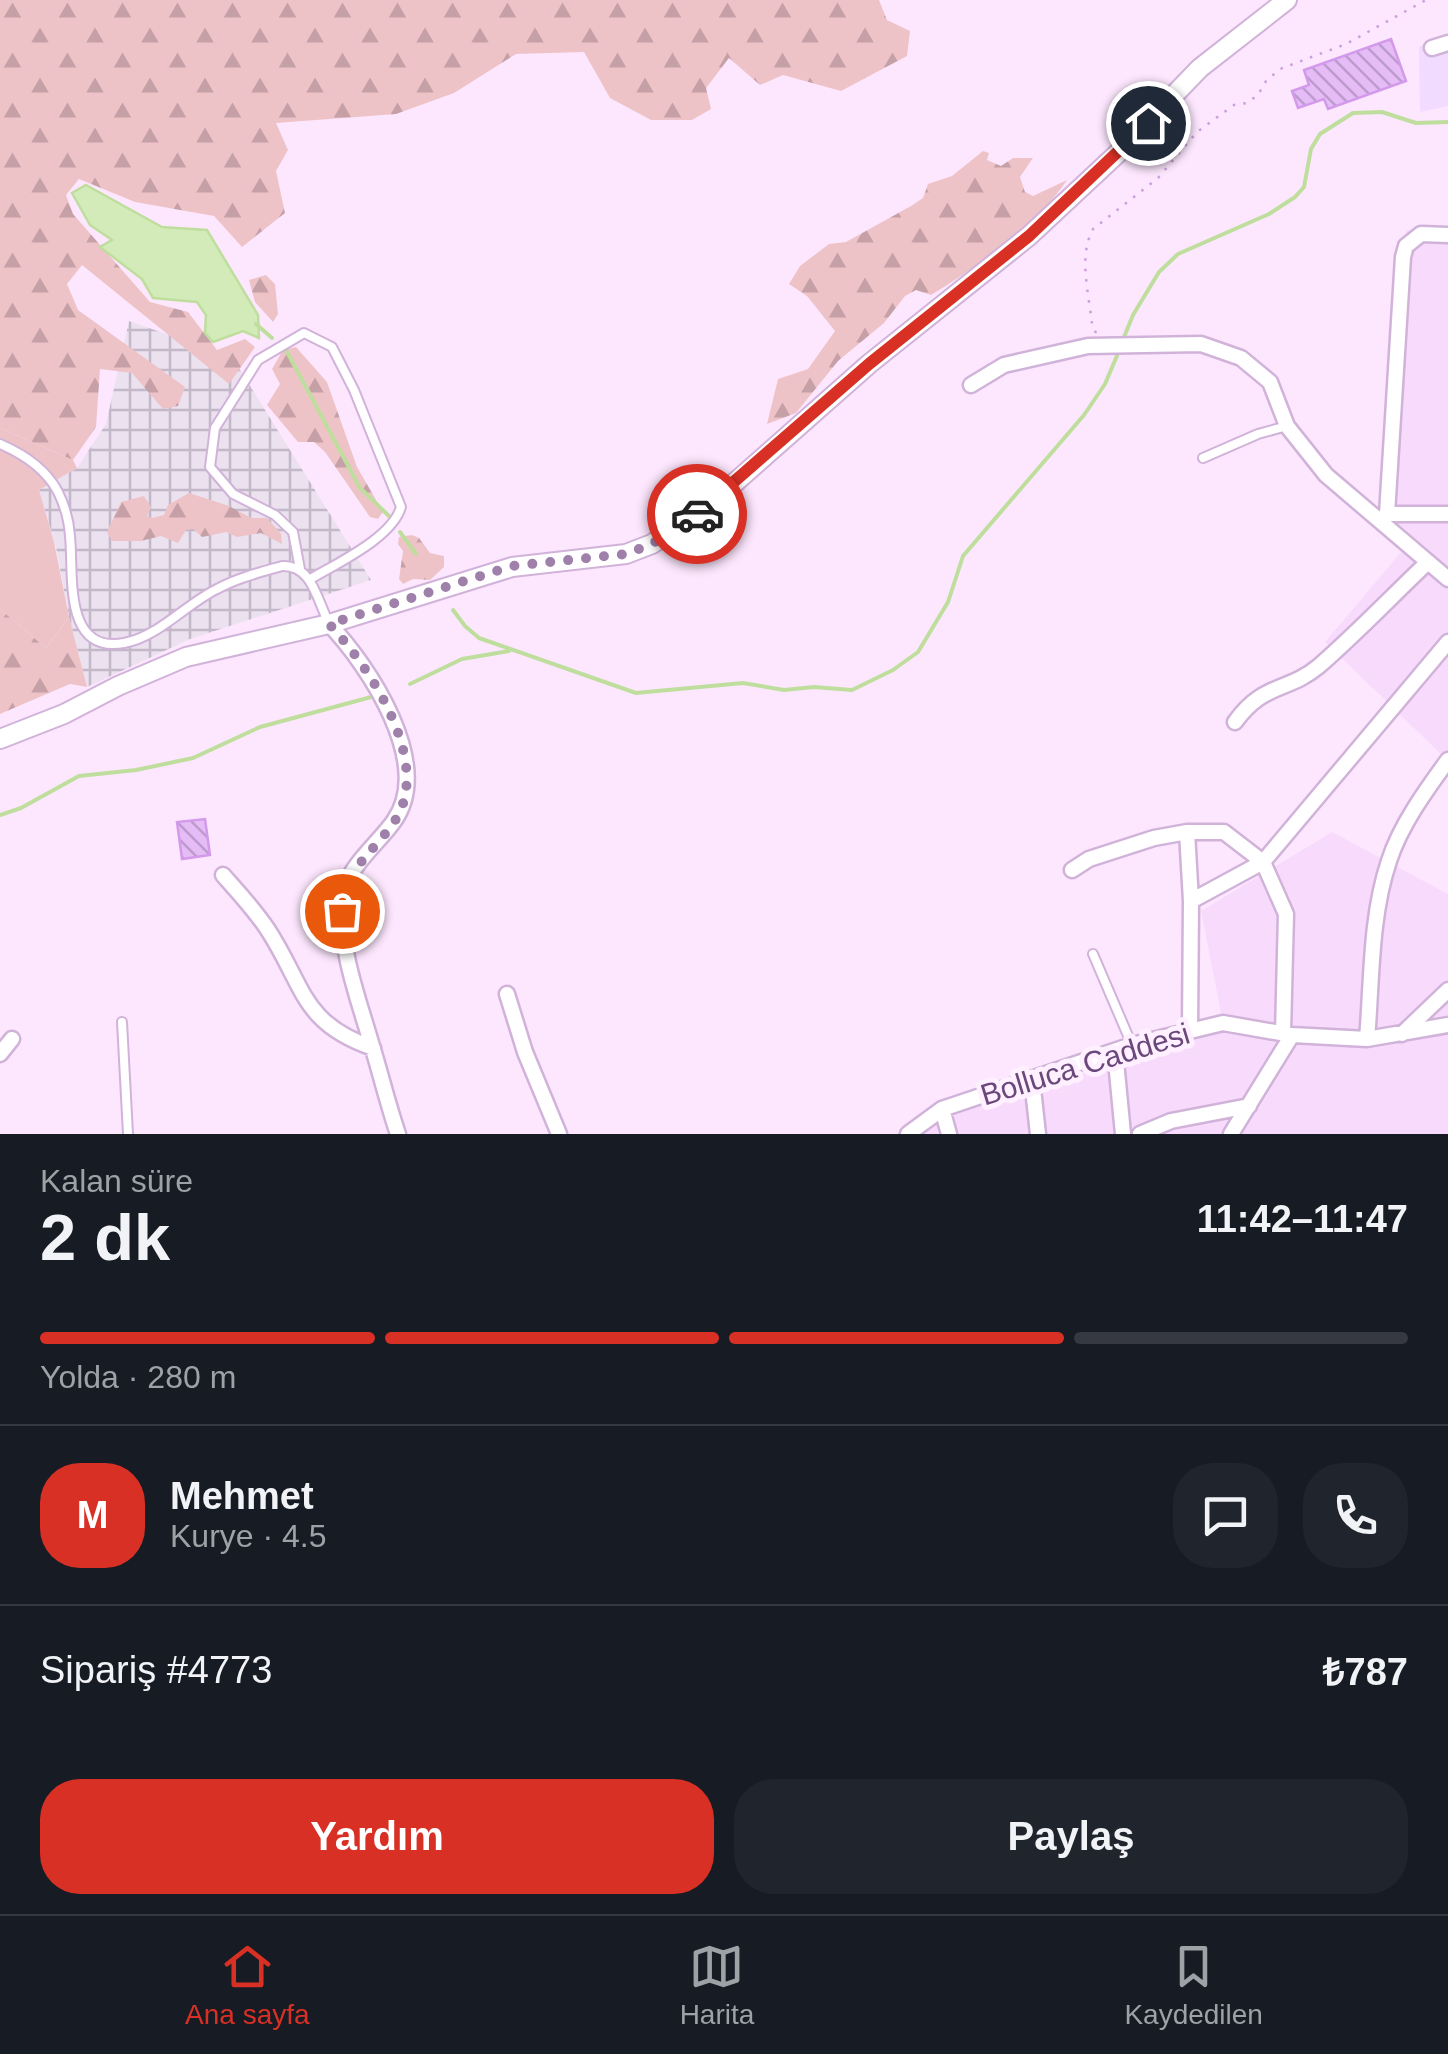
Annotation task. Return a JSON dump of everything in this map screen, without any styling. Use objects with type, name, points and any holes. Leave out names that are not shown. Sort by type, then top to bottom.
[{"type":"street","points":[[0,739],[186,657],[329,624],[512,566],[626,554],[676,529],[714,501],[869,364],[1029,236],[1127,144],[1200,68],[1287,0]]},
{"type":"street","points":[[1432,48],[1448,44]]},
{"type":"street","points":[[1384,518],[1403,256],[1406,246],[1421,234],[1448,235]]},
{"type":"street","points":[[971,385],[1004,365],[1111,344],[1201,344],[1241,358],[1270,382],[1287,426],[1326,475],[1384,518],[1448,579]]},
{"type":"street","points":[[1384,518],[1448,514]]},
{"type":"street","points":[[1235,722],[1249,703],[1264,692],[1316,669],[1428,562]]},
{"type":"street","points":[[329,624],[348,644],[378,690],[408,769],[406,796],[398,816],[349,878],[344,891],[343,936],[398,1134]]},
{"type":"street","points":[[1191,901],[1263,862],[1448,642]]},
{"type":"street","points":[[1367,1039],[1377,918],[1388,862],[1400,834],[1448,760]]},
{"type":"street","points":[[1186,832],[1191,901],[1190,1030]]},
{"type":"street","points":[[1072,870],[1089,859],[1186,832],[1224,832],[1263,862],[1286,914],[1288,1034],[1231,1134]]},
{"type":"street","points":[[223,876],[267,928],[318,1017],[334,1032],[373,1048]]},
{"type":"street","points":[[1402,1034],[1448,990]]},
{"type":"street","points":[[507,994],[559,1134]]},
{"type":"street","name":"Bolluca Caddesi","points":[[908,1134],[942,1109],[1132,1045],[1224,1023],[1288,1034],[1367,1039],[1448,1025]]},
{"type":"street","points":[[0,1054],[12,1039]]},
{"type":"street","points":[[1115,1051],[1123,1134]]},
{"type":"street","points":[[1032,1080],[1038,1134]]},
{"type":"street","points":[[1140,1134],[1171,1121],[1249,1106]]},
{"type":"street","points":[[942,1109],[949,1134]]},
{"type":"lane","points":[[310,580],[386,532],[398,517],[400,507],[354,390],[332,347],[304,333],[258,360],[215,428],[210,467],[233,494],[275,515],[293,532],[300,569],[310,580],[329,624]]},
{"type":"lane","points":[[1202,458],[1287,426]]},
{"type":"lane","points":[[0,444],[41,469],[59,494],[70,536],[75,612],[90,635],[101,641],[125,643],[140,638],[218,588],[282,566],[300,569]]},
{"type":"lane","points":[[1093,954],[1132,1045]]},
{"type":"lane","points":[[122,1022],[128,1134]]},
{"type":"path","points":[[1111,344],[1098,336],[1092,324],[1085,254],[1094,229],[1158,178],[1197,132],[1234,106],[1258,95],[1280,68],[1346,44],[1426,0]]},
{"type":"shaded area","points":[[1448,37],[1448,106],[1420,112],[1419,47]]},
{"type":"shaded area","points":[[86,185],[162,227],[207,230],[258,315],[259,338],[243,331],[213,342],[205,333],[206,315],[197,302],[153,298],[142,279],[100,247],[112,240],[90,225],[72,193]]},
{"type":"shaded area","points":[[1406,230],[1448,233],[1448,761],[1325,642],[1408,544],[1380,521]]},
{"type":"shaded area","points":[[129,321],[232,357],[371,580],[190,639],[87,687],[56,547],[39,490],[77,468],[106,424]]},
{"type":"shaded area","points":[[1332,832],[1448,894],[1448,1134],[908,1134],[942,1109],[1223,1023],[1201,911]]},
{"type":"green space","points":[[0,0],[879,0],[887,20],[910,31],[907,56],[841,91],[783,75],[760,85],[729,58],[706,88],[711,109],[692,120],[651,120],[610,98],[584,52],[516,54],[454,93],[396,114],[276,123],[288,150],[276,171],[285,213],[242,247],[214,216],[135,202],[79,179],[66,195],[73,214],[150,302],[188,312],[217,350],[245,339],[255,347],[229,384],[82,265],[67,284],[78,310],[185,387],[178,406],[163,409],[132,373],[100,369],[96,427],[73,460],[0,428]]},
{"type":"green space","points":[[983,151],[989,153],[987,160],[1001,166],[1013,158],[1033,158],[1020,177],[1025,192],[1033,196],[1067,180],[1040,213],[986,258],[931,295],[916,290],[905,296],[884,323],[838,361],[796,413],[767,424],[778,379],[808,369],[835,331],[807,296],[789,284],[800,266],[829,244],[846,242],[911,206],[923,198],[928,184],[952,176]]},
{"type":"green space","points":[[266,275],[275,284],[278,314],[273,322],[255,302],[249,280]]},
{"type":"green space","points":[[296,347],[327,382],[357,467],[383,512],[378,519],[370,517],[325,452],[314,442],[298,442],[267,405],[280,384],[272,369],[283,350]]},
{"type":"green space","points":[[0,428],[73,460],[77,468],[39,490],[69,617],[46,648],[0,609]]},
{"type":"green space","points":[[189,493],[251,518],[267,518],[281,534],[282,544],[261,533],[237,537],[226,532],[202,537],[193,529],[186,530],[178,543],[161,536],[112,541],[107,532],[121,502],[144,496],[151,507],[147,516],[152,518],[164,515],[168,505]]},
{"type":"green space","points":[[412,535],[430,553],[444,556],[444,567],[430,580],[413,579],[403,584],[399,579],[403,551],[399,537]]},
{"type":"green space","points":[[0,609],[46,648],[69,617],[87,687],[70,684],[0,714]]},
{"type":"building","points":[[1391,39],[1406,81],[1328,109],[1324,99],[1298,108],[1292,91],[1309,85],[1304,70]]},
{"type":"building","points":[[205,819],[210,855],[182,859],[177,822]]},
{"type":"waterway","points":[[1122,342],[1159,272],[1178,254],[1269,214],[1295,197],[1304,187],[1311,149],[1320,134],[1353,113],[1382,112],[1416,123],[1448,122]]},
{"type":"waterway","points":[[256,324],[272,338]]},
{"type":"waterway","points":[[286,350],[360,488],[390,517]]},
{"type":"waterway","points":[[453,610],[479,638],[636,693],[743,683],[784,690],[852,690],[893,670],[918,652],[948,602],[963,556],[1084,415],[1105,384],[1119,351]]},
{"type":"waterway","points":[[400,532],[416,554]]},
{"type":"waterway","points":[[410,684],[462,659],[509,651]]},
{"type":"waterway","points":[[0,815],[21,808],[79,776],[193,758],[260,727],[375,696]]},
{"type":"way so far","points":[[342,911],[349,878],[398,816],[406,796],[408,769],[378,690],[348,644],[329,624],[512,566],[626,554],[652,544],[697,514]]},
{"type":"route","points":[[697,514],[869,364],[1029,236],[1148,123]]}]
